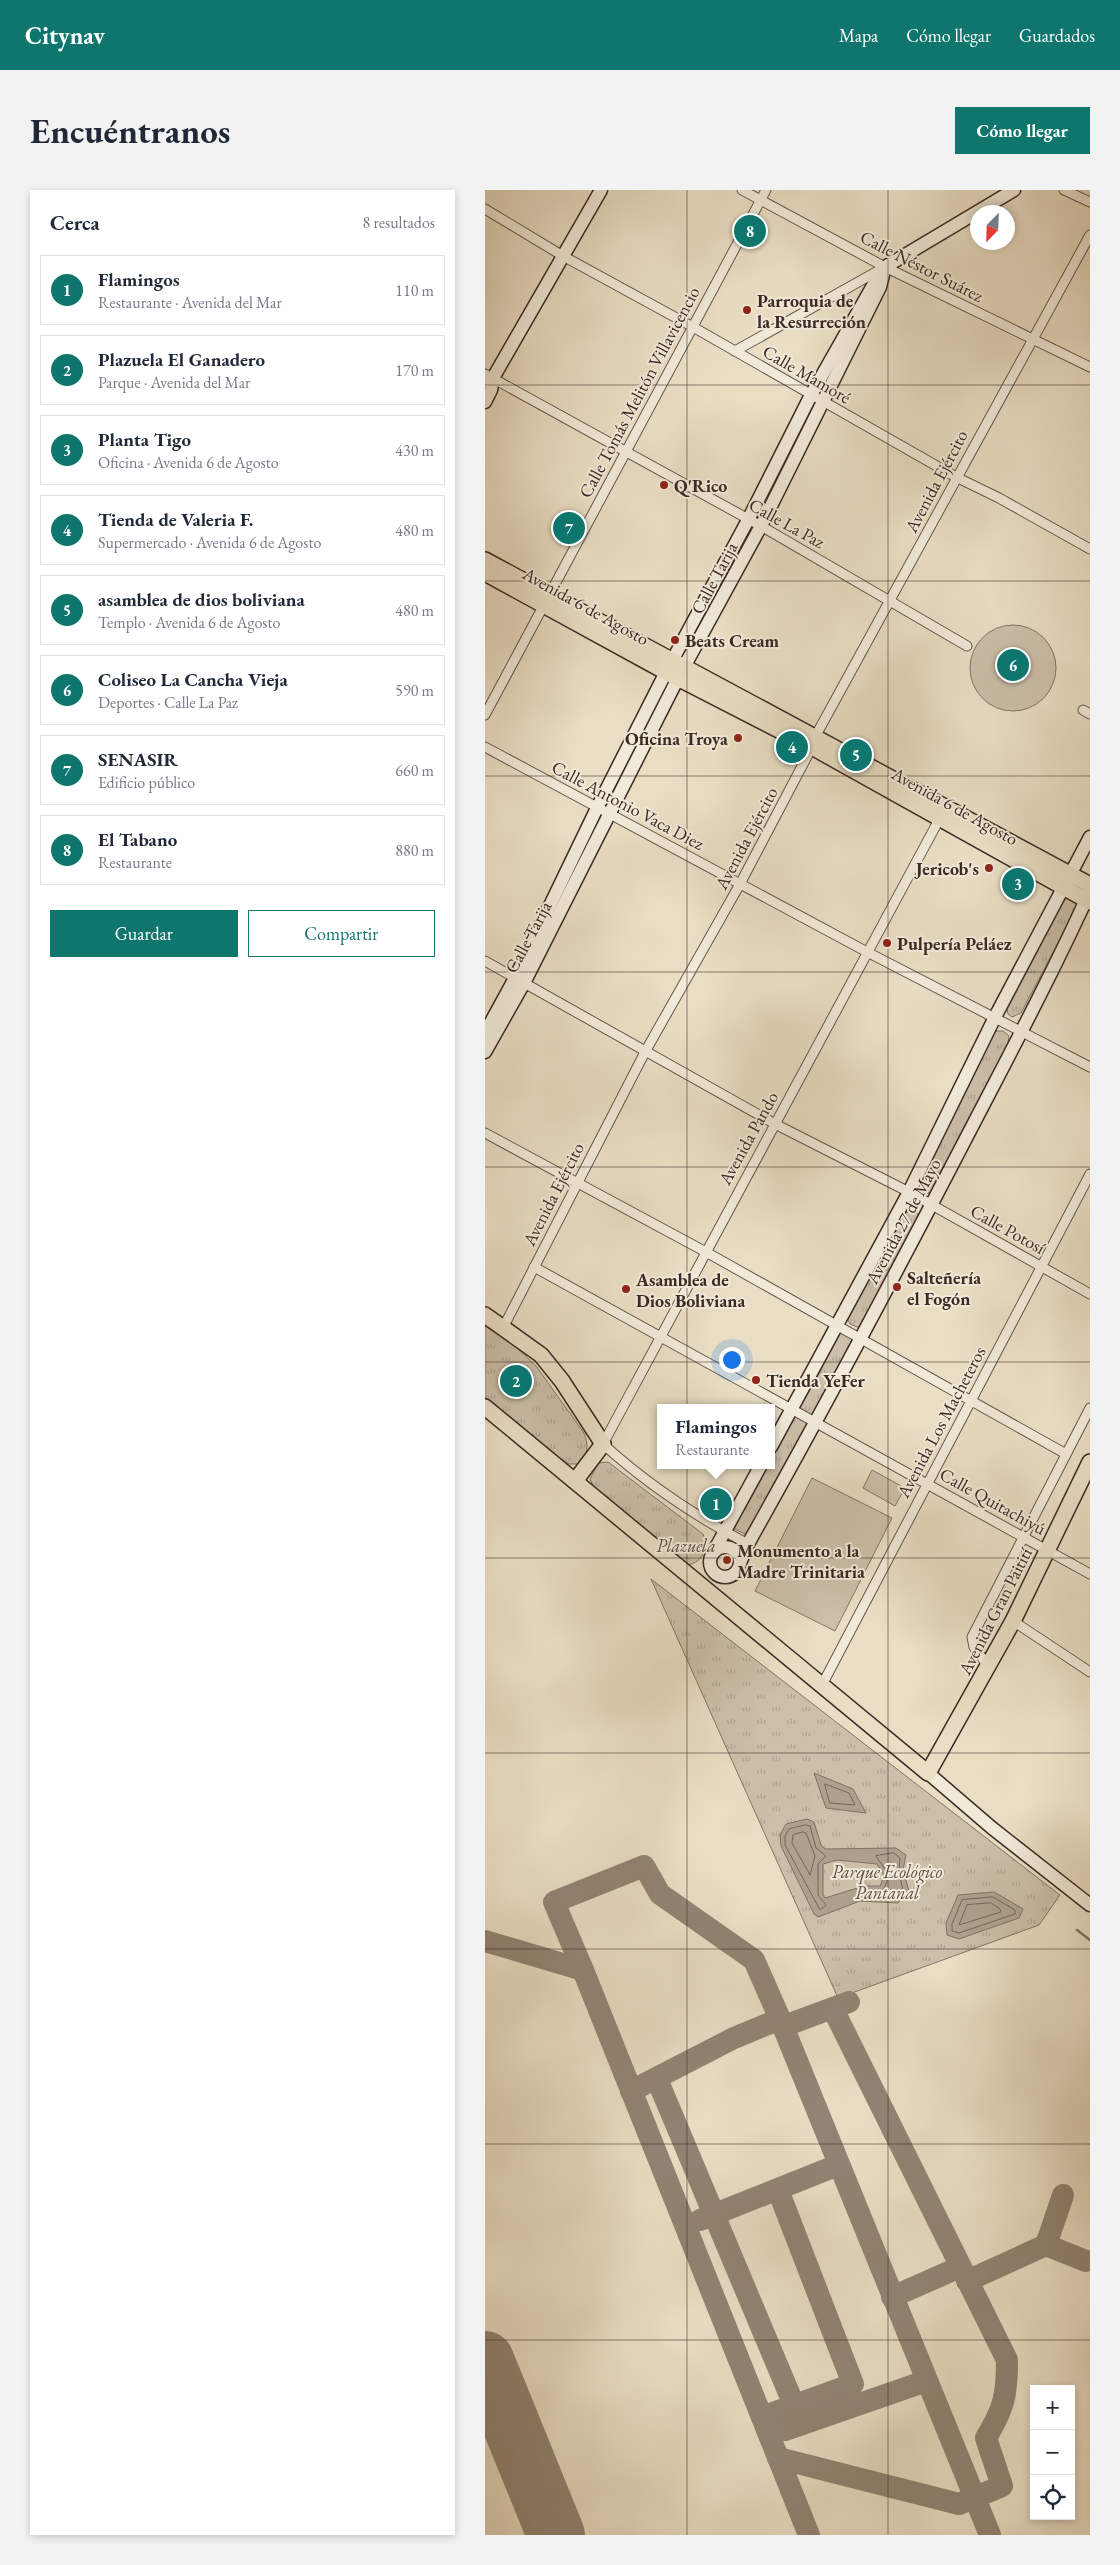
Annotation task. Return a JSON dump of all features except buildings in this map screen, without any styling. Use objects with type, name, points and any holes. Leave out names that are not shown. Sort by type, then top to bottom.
[{"type":"main road","name":"Avenida 6 de Agosto","points":[[485,560],[547,599],[814,742],[1089,894]]},
{"type":"main road","name":"Avenida 6 de Agosto","points":[[485,573],[547,599]]},
{"type":"main road","points":[[485,1315],[504,1326],[541,1355],[562,1381],[603,1444]]},
{"type":"main road","points":[[485,1407],[928,1773]]},
{"type":"main road","name":"Avenida Pando","points":[[575,1481],[603,1444]]},
{"type":"main road","name":"Avenida Gran Paitití","points":[[928,1773],[1013,1621],[1090,1462]]},
{"type":"street","points":[[485,402],[491,390],[488,378],[601,190]]},
{"type":"street","name":"Calle Néstor Suárez","points":[[742,190],[883,271],[1090,367]]},
{"type":"street","name":"Calle Tomás Melitón Villavicencio","points":[[485,716],[766,190]]},
{"type":"street","points":[[735,351],[883,271],[1014,190]]},
{"type":"street","points":[[1064,190],[1090,202]]},
{"type":"street","name":"Calle Mamoré","points":[[485,208],[563,256],[693,327],[956,477],[999,498],[1088,547]]},
{"type":"street","name":"Avenida Ejército","points":[[504,1326],[645,1052],[740,884],[890,599],[1031,339],[1090,235]]},
{"type":"street","name":"Calle Tarija","points":[[485,1033],[519,981],[611,815],[676,669],[748,520],[811,395],[873,284],[883,271]]},
{"type":"street","name":"Calle Tarija","points":[[485,1052],[597,808],[676,669],[761,526],[880,287],[883,271]]},
{"type":"street","name":"Calle La Paz","points":[[488,378],[626,450],[890,599],[967,646]]},
{"type":"street","points":[[1088,547],[1090,538]]},
{"type":"street","name":"Calle Antonio Vaca Diez","points":[[485,747],[740,884],[1090,1067]]},
{"type":"street","name":"Avenida Pando","points":[[603,1444],[706,1252],[777,1125],[943,813]]},
{"type":"street","name":"Avenida 27 de Mayo","points":[[775,1440],[909,1192],[995,1017],[1090,837]]},
{"type":"street","name":"Avenida 27 de Mayo","points":[[741,1563],[748,1544],[816,1423],[931,1205],[1022,1030],[1089,894]]},
{"type":"street","name":"Calle Potosí","points":[[485,961],[777,1125],[909,1192],[1090,1294]]},
{"type":"street","points":[[485,1133],[706,1252],[1066,1454]]},
{"type":"street","name":"Avenida Los Macheteros","points":[[822,1685],[1090,1174]]},
{"type":"street","name":"Calle Quitachiyú","points":[[534,1267],[1090,1574]]},
{"type":"street","points":[[988,1666],[974,1647],[972,1637],[1090,1408]]},
{"type":"street","points":[[603,1444],[636,1474],[724,1532],[748,1544]]},
{"type":"street","points":[[719,1576],[710,1565],[714,1551],[759,1469]]},
{"type":"street","points":[[708,1590],[719,1576],[733,1575],[741,1563],[734,1550],[724,1547],[714,1551]]},
{"type":"street","points":[[1013,1621],[1090,1672]]},
{"type":"street","points":[[928,1773],[992,1828],[1090,1905]]},
{"type":"green space","points":[[1013,625],[1029,629],[1043,638],[1052,652],[1056,668],[1052,684],[1043,698],[1029,707],[1013,711],[997,707],[983,698],[974,684],[970,668],[974,652],[983,638],[997,629]]},
{"type":"green space","points":[[1065,893],[1080,901],[1021,1013],[1012,1017],[1008,1014],[1007,1009]]},
{"type":"green space","points":[[996,1031],[1003,1031],[1009,1036],[1008,1044],[931,1192],[921,1195],[915,1189],[991,1035]]},
{"type":"green space","points":[[911,1211],[918,1214],[919,1222],[863,1326],[857,1327],[850,1324],[847,1318],[903,1214]]},
{"type":"green space","points":[[485,1326],[513,1344],[536,1366],[584,1433],[587,1449],[580,1464],[569,1464],[553,1454],[485,1397]]},
{"type":"green space","points":[[839,1332],[856,1340],[815,1418],[796,1407]]},
{"type":"green space","points":[[793,1414],[810,1425],[752,1537],[730,1527],[762,1469],[775,1469],[775,1446]]},
{"type":"green space","name":"Plazuela","points":[[608,1462],[703,1534],[705,1541],[704,1552],[697,1561],[693,1564],[680,1565],[596,1493],[590,1479],[598,1463]]},
{"type":"green space","points":[[872,1470],[905,1488],[895,1506],[863,1488]]},
{"type":"green space","points":[[812,1478],[892,1518],[835,1631],[755,1591]]},
{"type":"green space","name":"Parque Ecológico Pantanal","points":[[651,1579],[1060,1895],[1039,1925],[838,1998]]},
{"type":"water","points":[[814,1773],[853,1789],[866,1813],[826,1808]]},
{"type":"water","points":[[807,1819],[814,1822],[821,1845],[825,1849],[896,1848],[906,1855],[903,1870],[909,1891],[898,1903],[860,1901],[818,1917],[814,1914],[781,1846],[780,1835],[786,1824]],"holes":[[[837,1860],[877,1864],[884,1876],[880,1886],[864,1886],[825,1898],[823,1895],[823,1864]]]},
{"type":"water","points":[[994,1892],[1023,1909],[1019,1918],[959,1939],[947,1935],[946,1923],[958,1895]]},
{"type":"waterway","points":[[1077,1930],[1090,1940]]},
{"type":"taxiway","points":[[583,1970],[554,1902],[644,1866],[660,1894],[754,1960],[780,2019]]},
{"type":"taxiway","points":[[485,1941],[583,1970],[809,2535]]},
{"type":"taxiway","points":[[784,2026],[849,2002]]},
{"type":"taxiway","points":[[778,2458],[959,2504],[1002,2486],[986,2438],[1001,2410],[1005,2393],[1007,2360],[833,2009]]},
{"type":"taxiway","points":[[631,2091],[734,2038],[780,2019],[990,2535]]},
{"type":"taxiway","points":[[657,2079],[802,2424]]},
{"type":"taxiway","points":[[700,2220],[838,2165]]},
{"type":"taxiway","points":[[762,2417],[853,2384],[778,2190]]},
{"type":"taxiway","points":[[1046,2245],[1063,2195]]},
{"type":"taxiway","points":[[967,2281],[1046,2245],[1086,2261]]},
{"type":"taxiway","points":[[892,2297],[960,2267]]},
{"type":"taxiway","points":[[767,2430],[785,2430],[926,2381]]},
{"type":"runway","points":[[485,2360],[556,2535]]},
{"type":"place","name":"El Tabano","points":[[750,231]]},
{"type":"place","name":"Parroquia de la Resurreción","points":[[747,310]]},
{"type":"place","name":"Q'Rico","points":[[664,485]]},
{"type":"place","name":"SENASIR","points":[[569,528]]},
{"type":"place","name":"Beats Cream","points":[[675,640]]},
{"type":"place","name":"Coliseo La Cancha Vieja","points":[[1013,665]]},
{"type":"place","name":"Oficina Troya","points":[[738,738]]},
{"type":"place","name":"Tienda de Valeria F.","points":[[792,747]]},
{"type":"place","name":"asamblea de dios boliviana","points":[[856,755]]},
{"type":"place","name":"Jericob's","points":[[989,868]]},
{"type":"place","name":"Planta Tigo","points":[[1018,884]]},
{"type":"place","name":"Pulpería Peláez","points":[[887,943]]},
{"type":"place","name":"Salteñería el Fogón","points":[[897,1287]]},
{"type":"place","name":"Asamblea de Dios Boliviana","points":[[626,1289]]},
{"type":"place","name":"Tienda YeFer","points":[[756,1380]]},
{"type":"place","name":"Plazuela El Ganadero","points":[[516,1381]]},
{"type":"place","name":"Flamingos","points":[[716,1504]]},
{"type":"place","name":"Monumento a la Madre Trinitaria","points":[[727,1560]]}]
